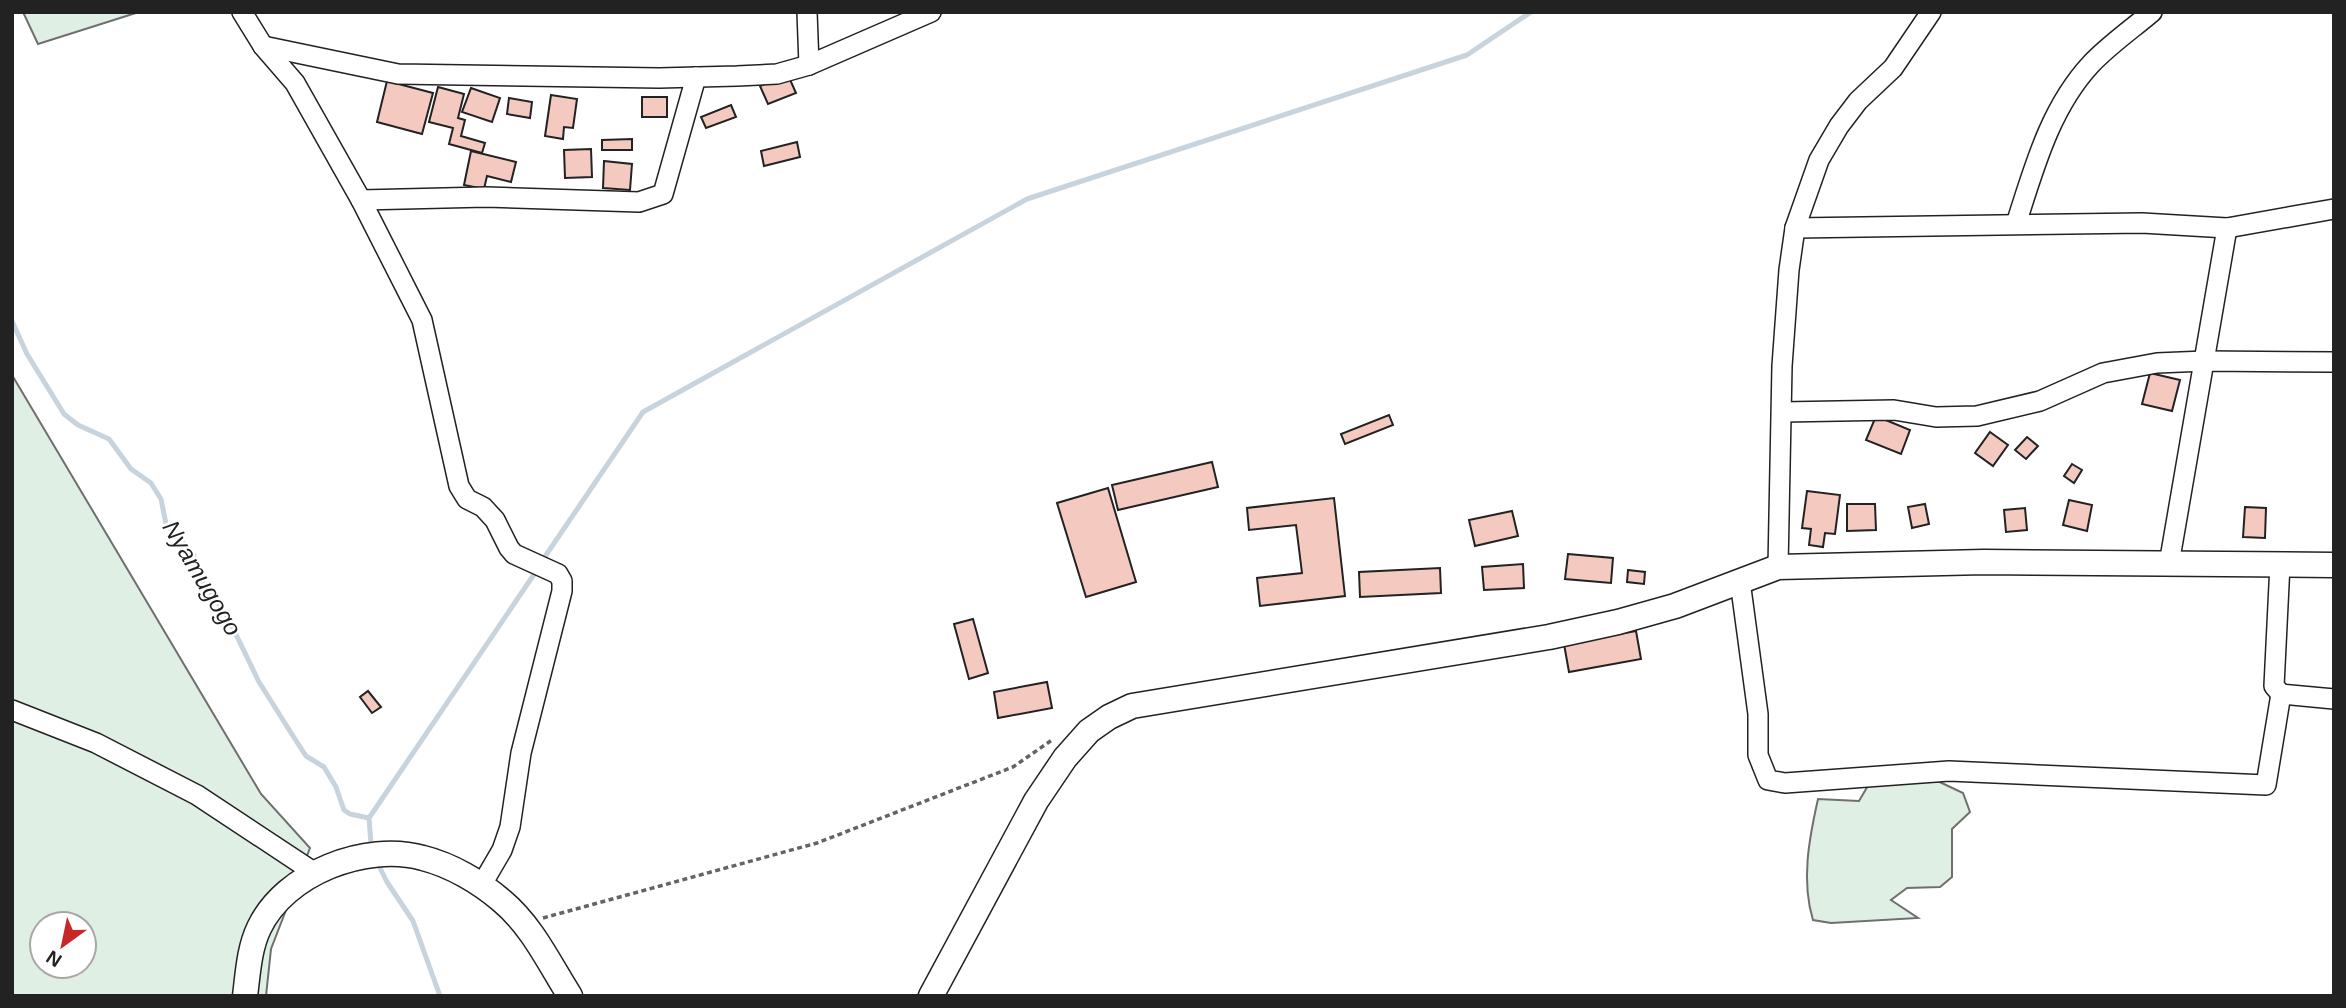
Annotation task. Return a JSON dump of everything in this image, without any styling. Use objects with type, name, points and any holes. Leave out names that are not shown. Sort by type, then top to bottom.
[{"type":"main road","points":[[930,996],[1036,801],[1065,758],[1089,730],[1132,706],[1549,637],[1675,606],[1779,567],[1984,562],[2334,565]]},
{"type":"main road","points":[[245,996],[251,950],[259,928],[279,900],[314,873],[347,861],[385,853],[421,857],[452,867],[501,900],[524,923],[570,996]]},
{"type":"street","points":[[242,12],[263,46],[295,82],[361,200],[422,320],[458,486],[467,499],[484,507],[495,520],[514,554],[558,574],[562,582],[521,753],[510,827],[502,850],[481,886]]},
{"type":"street","points":[[807,12],[808,65]]},
{"type":"street","points":[[263,46],[398,74],[696,77],[777,74],[808,65],[931,12]]},
{"type":"street","points":[[1779,567],[1782,366],[1788,270],[1795,228],[1819,160],[1839,126],[1858,102],[1893,68],[1931,12]]},
{"type":"street","points":[[2016,224],[2037,159],[2057,110],[2090,65],[2152,12]]},
{"type":"street","points":[[361,200],[486,197],[639,202],[663,194],[696,77]]},
{"type":"street","points":[[1795,228],[2142,223],[2227,228],[2334,209]]},
{"type":"street","points":[[2169,564],[2227,228]]},
{"type":"street","points":[[1783,412],[1894,410],[1936,417],[1977,416],[2040,401],[2103,373],[2157,363],[2334,362]]},
{"type":"street","points":[[2280,565],[2274,686],[2281,694],[2334,699]]},
{"type":"street","points":[[1740,581],[1758,714],[1758,755],[1768,780],[1785,783],[1949,771],[2266,785],[2281,694]]},
{"type":"street","points":[[12,710],[96,743],[197,795],[314,873]]},
{"type":"path","points":[[524,923],[817,843],[1013,767],[1062,733],[1089,730]]},
{"type":"green space","points":[[23,12],[139,12],[38,44]]},
{"type":"green space","points":[[12,375],[261,794],[310,848],[271,949],[266,996],[12,996]]},
{"type":"green space","points":[[1927,776],[1963,793],[1970,812],[1952,829],[1952,877],[1940,887],[1907,888],[1891,900],[1918,918],[1831,923],[1813,920],[1807,875],[1809,845],[1818,799],[1859,801],[1869,784]]},
{"type":"building","points":[[788,75],[796,93],[768,104],[760,86]]},
{"type":"building","points":[[387,81],[433,93],[422,134],[377,122]]},
{"type":"building","points":[[438,87],[464,94],[458,118],[465,120],[461,136],[485,143],[482,153],[449,144],[453,128],[429,122]]},
{"type":"building","points":[[471,88],[500,98],[492,122],[462,112]]},
{"type":"building","points":[[551,95],[577,99],[573,128],[564,127],[563,139],[545,136]]},
{"type":"building","points":[[642,97],[667,97],[667,117],[642,117]]},
{"type":"building","points":[[509,98],[532,102],[530,118],[507,114]]},
{"type":"building","points":[[731,105],[736,117],[706,128],[701,117]]},
{"type":"building","points":[[632,139],[632,150],[602,150],[602,140]]},
{"type":"building","points":[[797,142],[800,157],[764,166],[761,151]]},
{"type":"building","points":[[591,149],[592,177],[565,178],[564,150]]},
{"type":"building","points":[[471,151],[516,162],[511,182],[487,176],[484,189],[464,185]]},
{"type":"building","points":[[604,161],[632,164],[630,190],[603,188]]},
{"type":"building","points":[[2150,373],[2180,380],[2172,411],[2142,404]]},
{"type":"building","points":[[1389,415],[1393,425],[1345,444],[1341,434]]},
{"type":"building","points":[[1876,416],[1910,430],[1901,454],[1866,440]]},
{"type":"building","points":[[1990,432],[2008,445],[1993,466],[1975,453]]},
{"type":"building","points":[[2027,437],[2038,446],[2026,459],[2015,450]]},
{"type":"building","points":[[1212,462],[1218,487],[1118,510],[1112,485]]},
{"type":"building","points":[[2072,464],[2082,470],[2074,483],[2064,476]]},
{"type":"building","points":[[1108,488],[1136,582],[1086,597],[1057,503]]},
{"type":"building","points":[[1807,491],[1840,495],[1835,534],[1825,533],[1823,547],[1809,545],[1811,529],[1802,528]]},
{"type":"building","points":[[1334,498],[1345,596],[1260,606],[1257,578],[1302,573],[1296,525],[1249,530],[1247,508]]},
{"type":"building","points":[[2069,500],[2092,505],[2087,531],[2063,525]]},
{"type":"building","points":[[1847,504],[1875,504],[1876,530],[1847,531]]},
{"type":"building","points":[[1925,504],[1929,524],[1912,528],[1908,507]]},
{"type":"building","points":[[2245,507],[2266,508],[2265,538],[2243,537]]},
{"type":"building","points":[[2025,508],[2027,530],[2006,532],[2004,510]]},
{"type":"building","points":[[1512,511],[1518,536],[1475,546],[1469,520]]},
{"type":"building","points":[[1568,554],[1613,558],[1611,583],[1565,579]]},
{"type":"building","points":[[1523,564],[1524,588],[1484,590],[1482,567]]},
{"type":"building","points":[[1440,568],[1441,593],[1360,597],[1359,572]]},
{"type":"building","points":[[1628,570],[1645,572],[1644,584],[1627,582]]},
{"type":"building","points":[[973,619],[988,673],[969,679],[954,624]]},
{"type":"building","points":[[1636,631],[1641,659],[1569,672],[1564,644]]},
{"type":"building","points":[[1047,682],[1052,708],[998,718],[994,692]]},
{"type":"building","points":[[368,691],[381,707],[372,713],[360,697]]},
{"type":"waterway","points":[[542,561],[643,412],[1027,199],[1467,55],[1531,12]]},
{"type":"waterway","name":"Nyamugogo","points":[[12,321],[27,354],[64,414],[78,425],[109,439],[131,469],[151,483],[161,499],[166,524],[194,555],[193,568],[227,616],[259,682],[306,756],[324,767],[336,787],[344,810],[369,818],[371,844]]},
{"type":"waterway","points":[[369,818],[537,570]]},
{"type":"waterway","name":"Nyamugogo","points":[[379,866],[413,921],[440,996]]}]
